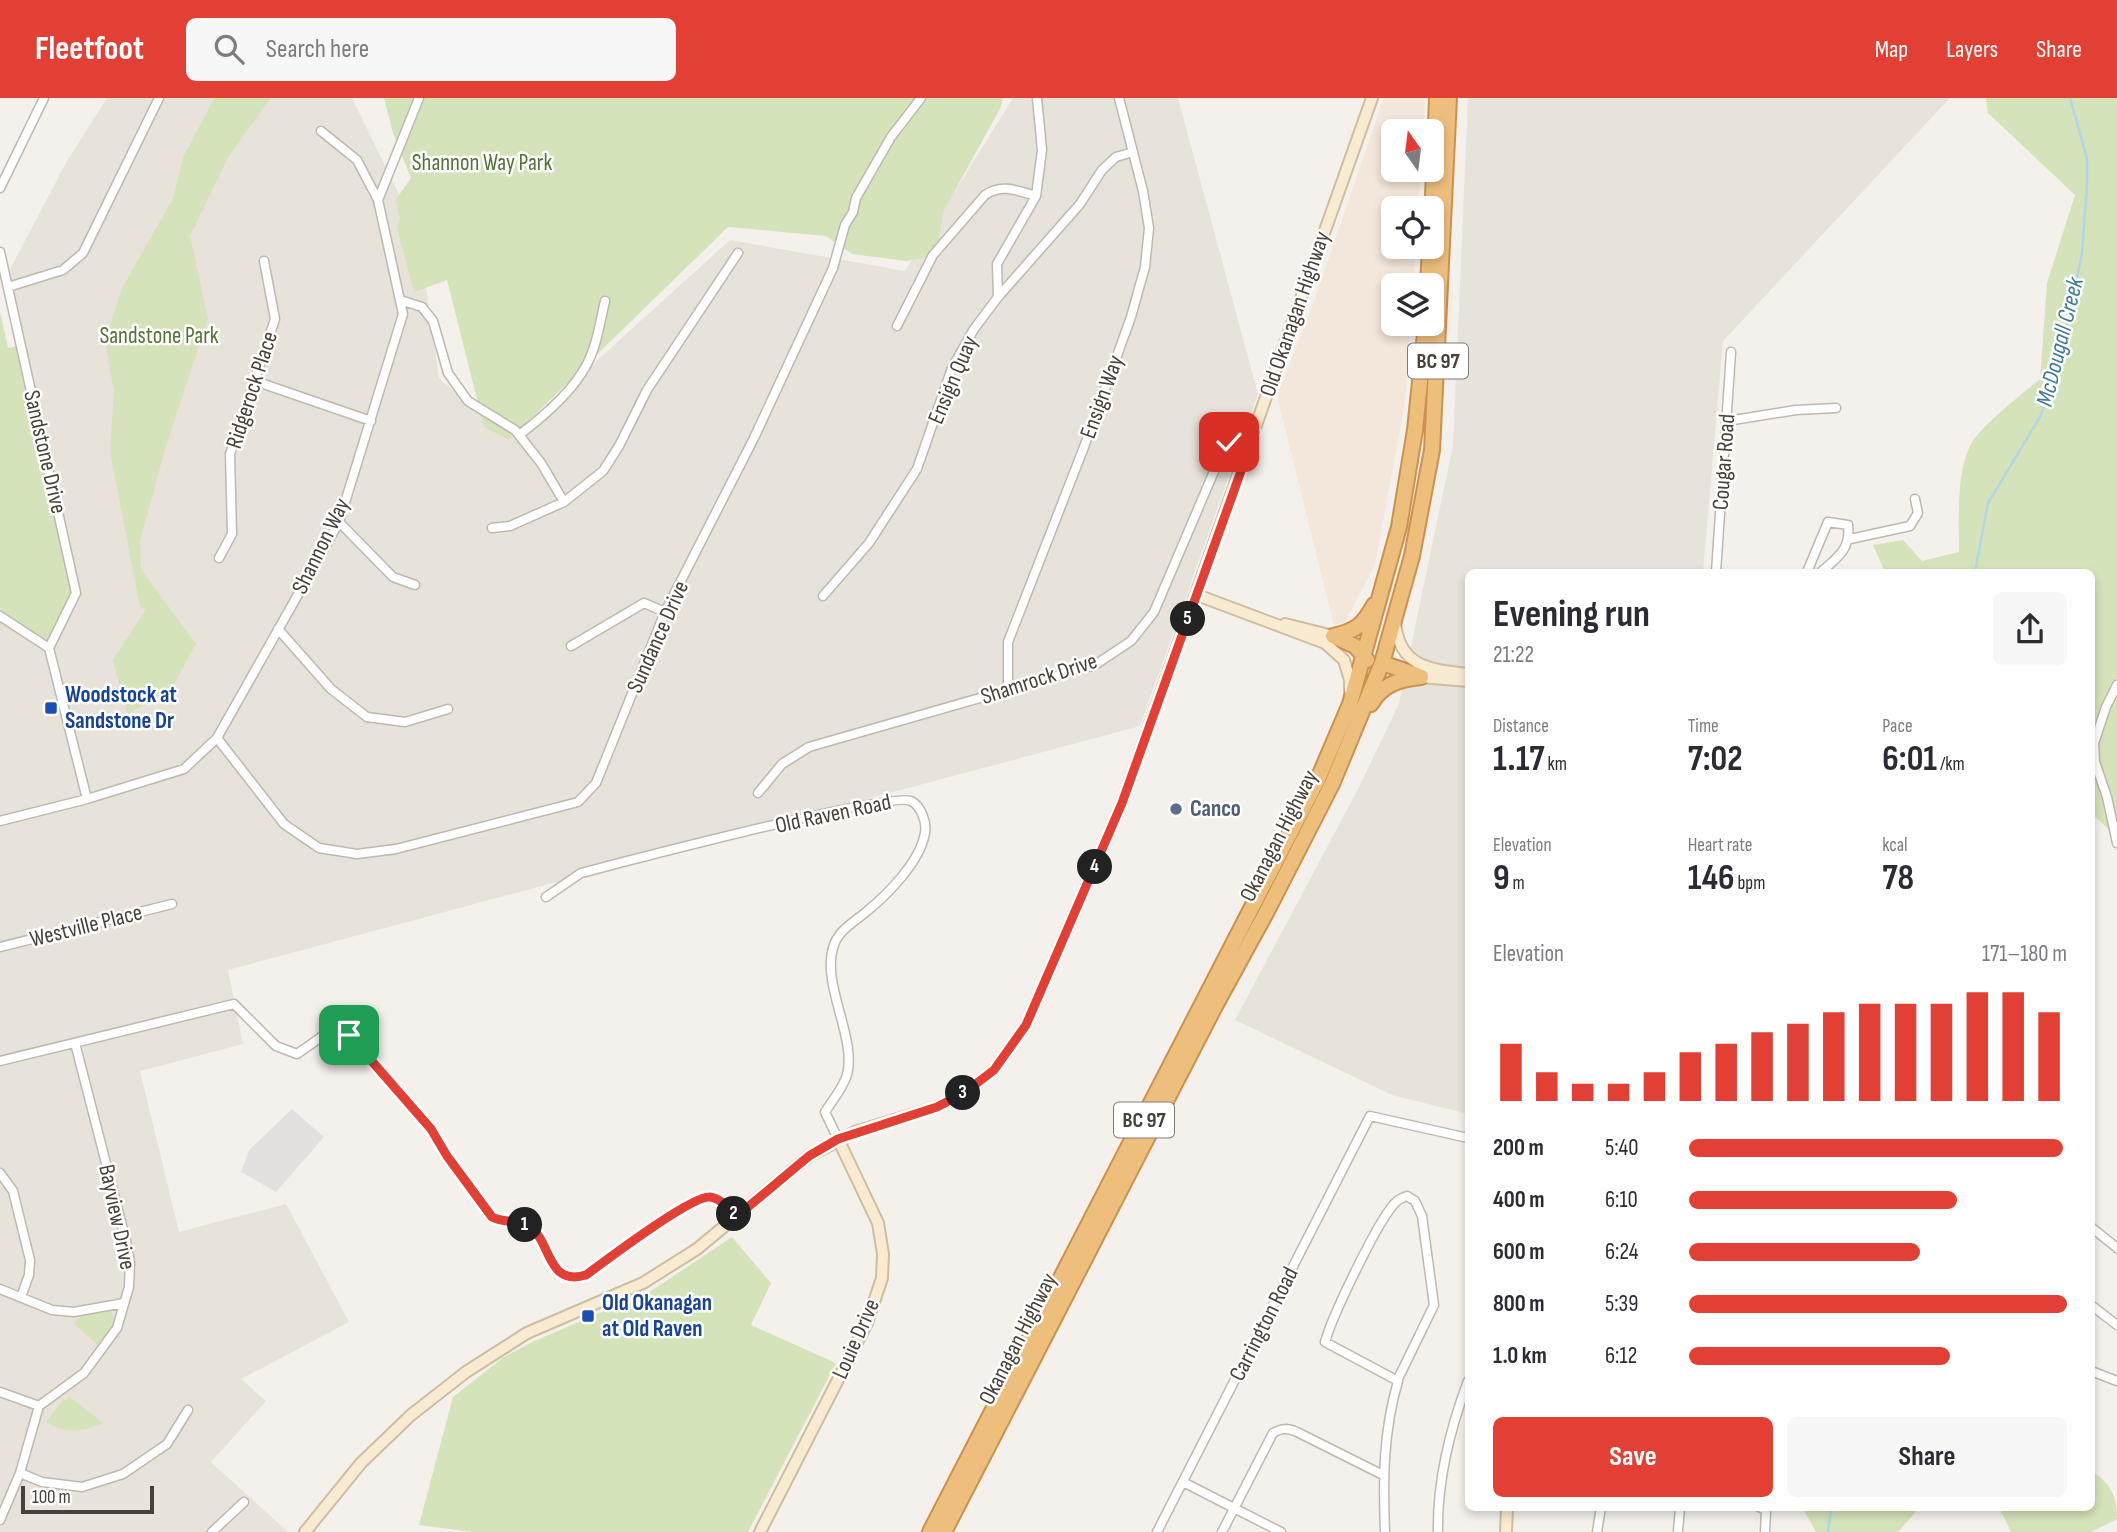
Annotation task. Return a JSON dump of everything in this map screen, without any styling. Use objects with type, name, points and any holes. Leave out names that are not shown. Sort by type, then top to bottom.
[{"type":"highway","points":[[1433,196],[1437,98]]},
{"type":"highway","name":"Okanagan Highway","points":[[944,1532],[1332,784],[1382,663],[1412,556],[1432,450],[1449,98]]},
{"type":"highway","name":"Okanagan Highway","points":[[930,1532],[1318,779],[1350,704],[1399,527],[1415,430],[1425,336]]},
{"type":"highway","points":[[1333,636],[1356,629],[1367,618],[1383,588]]},
{"type":"highway","points":[[1383,588],[1386,617],[1377,646],[1382,663],[1421,677]]},
{"type":"highway","points":[[1333,636],[1355,646],[1365,655],[1368,663],[1355,705],[1353,736]]},
{"type":"highway","points":[[1353,736],[1375,696],[1383,688],[1392,683],[1421,677]]},
{"type":"street","points":[[0,188],[44,98]]},
{"type":"street","points":[[8,287],[64,270],[83,253],[159,98]]},
{"type":"street","points":[[379,200],[419,98]]},
{"type":"street","name":"Sundance Drive","points":[[217,738],[284,824],[319,848],[357,854],[396,849],[578,802],[596,783],[666,612],[754,438],[822,292],[833,268],[856,198],[891,137],[921,98]]},
{"type":"street","points":[[998,297],[997,264],[1036,196],[1042,150],[1037,98]]},
{"type":"street","name":"Ensign Way","points":[[1008,690],[1008,642],[1084,447],[1131,317],[1145,267],[1149,228],[1143,191],[1119,98]]},
{"type":"street","name":"Old Okanagan Highway","points":[[305,1532],[361,1462],[411,1415],[466,1372],[527,1333],[643,1283],[697,1249],[809,1156],[838,1139],[937,1107],[964,1093],[994,1070],[1026,1025],[1122,803],[1371,98]]},
{"type":"street","name":"Shannon Way","points":[[0,821],[87,799],[184,769],[217,738],[339,522],[403,314],[379,200],[357,160],[321,131]]},
{"type":"street","name":"Ensign Quay","points":[[823,596],[869,543],[917,469],[953,368],[974,329],[998,297],[1080,204],[1102,170],[1116,158],[1133,152]]},
{"type":"street","points":[[897,327],[933,255],[985,195],[1003,187],[1036,196]]},
{"type":"street","name":"Sandstone Drive","points":[[0,252],[76,593],[49,648]]},
{"type":"street","points":[[492,528],[510,526],[564,502],[603,471],[619,446],[647,390],[738,253]]},
{"type":"street","name":"Ridgerock Place","points":[[219,558],[232,534],[230,454],[275,319],[264,261]]},
{"type":"street","points":[[400,300],[422,307],[433,321],[448,373],[468,401],[515,430],[541,463],[564,502]]},
{"type":"street","points":[[519,435],[556,404],[586,367],[606,301]]},
{"type":"street","name":"Cougar Road","points":[[1716,569],[1731,352]]},
{"type":"street","points":[[255,382],[371,421]]},
{"type":"street","points":[[1727,421],[1796,410],[1836,408]]},
{"type":"street","name":"Shamrock Drive","points":[[758,793],[782,764],[809,747],[1095,665],[1131,641],[1154,612],[1224,448],[1235,437],[1245,432],[1255,432]]},
{"type":"street","points":[[1850,539],[1910,526],[1918,513],[1915,499]]},
{"type":"street","points":[[339,522],[393,578],[415,585]]},
{"type":"street","points":[[1808,569],[1828,522],[1848,524],[1850,539],[1840,555],[1824,569]]},
{"type":"street","points":[[1197,594],[1325,643],[1344,660],[1350,680],[1350,704]]},
{"type":"street","points":[[571,646],[644,603],[666,612]]},
{"type":"street","points":[[0,616],[49,648],[87,799]]},
{"type":"street","points":[[1395,619],[1399,642],[1408,657],[1426,668],[1465,674]]},
{"type":"street","points":[[1270,621],[1333,636]]},
{"type":"street","points":[[278,629],[331,689],[367,717],[405,722],[448,709]]},
{"type":"street","points":[[1421,677],[1465,681]]},
{"type":"street","points":[[2095,740],[2117,685]]},
{"type":"street","points":[[2095,762],[2107,797],[2117,842]]},
{"type":"street","name":"Old Raven Road","points":[[546,897],[581,873],[844,808],[901,799],[911,800],[922,812],[926,830],[921,848],[889,893],[840,933],[833,947],[833,976],[849,1063],[845,1081],[825,1112],[838,1139]]},
{"type":"street","name":"Westville Place","points":[[0,947],[172,905]]},
{"type":"street","points":[[0,1061],[234,1004],[276,1046],[297,1054],[324,1035],[341,1030],[349,1035],[431,1129],[447,1156],[492,1217],[528,1226],[540,1238],[551,1263],[568,1276],[577,1278],[586,1275],[662,1221],[703,1197],[718,1199],[736,1217]]},
{"type":"street","name":"Bayview Drive","points":[[39,1406],[84,1373],[117,1328],[129,1287],[130,1262],[75,1043]]},
{"type":"street","name":"Carrington Road","points":[[1157,1532],[1370,1116],[1465,1137]]},
{"type":"street","name":"Louie Drive","points":[[761,1532],[867,1322],[882,1278],[883,1254],[878,1223],[838,1139]]},
{"type":"street","points":[[0,1174],[13,1191],[30,1260],[29,1275],[21,1297]]},
{"type":"street","points":[[1385,1532],[1383,1475],[1387,1428],[1398,1381],[1325,1342],[1330,1323],[1383,1220],[1398,1200],[1407,1196],[1415,1201],[1422,1216],[1434,1305],[1398,1380]]},
{"type":"street","points":[[2095,1230],[2117,1248]]},
{"type":"street","points":[[0,1289],[52,1310],[74,1312],[124,1303]]},
{"type":"street","points":[[2095,1309],[2117,1325]]},
{"type":"street","points":[[2095,1373],[2117,1381]]},
{"type":"street","points":[[1438,1532],[1443,1466],[1465,1391]]},
{"type":"street","points":[[0,1392],[39,1406],[20,1473],[0,1520]]},
{"type":"street","points":[[20,1473],[42,1482],[82,1487],[123,1475],[167,1444],[188,1410]]},
{"type":"street","points":[[1222,1532],[1273,1433],[1279,1429],[1288,1428],[1383,1475]]},
{"type":"street","points":[[1183,1482],[1281,1532]]},
{"type":"street","points":[[212,1532],[244,1502]]},
{"type":"street","points":[[1506,1532],[1507,1511]]},
{"type":"street","points":[[1597,1532],[1600,1511]]},
{"type":"street","points":[[1678,1532],[1680,1511]]},
{"type":"street","points":[[1765,1532],[1766,1511]]},
{"type":"shaded area","points":[[107,98],[214,98],[183,157],[173,198],[122,288],[188,219],[195,199],[271,98],[352,98],[418,233],[439,378],[509,440],[730,240],[905,271],[1013,98],[1178,98],[1258,394],[1140,726],[228,970],[243,1044],[140,1071],[179,1232],[286,1204],[349,1322],[241,1379],[266,1401],[211,1462],[288,1532],[0,1532],[0,624],[53,648],[8,273],[67,161]]},
{"type":"shaded area","points":[[1384,98],[1425,98],[1424,119],[1381,119],[1381,182],[1420,182],[1419,196],[1381,196],[1381,259],[1415,259],[1414,273],[1381,273],[1381,336],[1409,336],[1405,403],[1375,564],[1345,622],[1334,625],[1277,396],[1310,312]]},
{"type":"shaded area","points":[[1468,98],[1950,98],[1723,341],[1703,569],[1465,569],[1465,1113],[1392,1095],[1235,1020],[1359,787],[1399,704],[1453,445]]},
{"type":"shaded area","points":[[292,1109],[324,1137],[276,1192],[241,1172],[249,1150]]},
{"type":"green space","name":"Sandstone Park","points":[[214,98],[271,98],[229,156],[190,236],[208,319],[165,449],[140,541],[141,569],[196,644],[170,691],[127,714],[113,660],[146,609],[140,607],[110,451],[114,392],[105,341],[122,288],[173,198],[183,157]]},
{"type":"green space","name":"Shannon Way Park","points":[[384,98],[1003,98],[1001,107],[943,212],[938,249],[932,256],[906,261],[852,254],[826,236],[728,227],[509,440],[484,427],[447,280],[414,292],[397,228],[400,219],[396,199],[411,178],[393,133]]},
{"type":"green space","points":[[1986,98],[2117,98],[2117,837],[2095,817],[2095,569],[1884,569],[1873,545],[1903,540],[1922,561],[1959,552],[1960,484],[1970,446],[1991,421],[2040,379],[2047,283],[2075,195],[1988,113]]},
{"type":"green space","points":[[0,311],[8,348],[21,345],[73,584],[53,648],[0,624]]},
{"type":"green space","points":[[732,1237],[771,1283],[751,1325],[836,1363],[748,1532],[472,1532],[419,1525],[453,1397],[504,1357],[532,1342],[651,1291]]},
{"type":"green space","points":[[101,1308],[111,1310],[117,1328],[102,1348],[74,1324],[86,1313]]},
{"type":"green space","points":[[70,1397],[103,1423],[74,1430],[46,1422],[61,1402]]},
{"type":"green space","points":[[2095,1473],[2112,1491],[2117,1519],[2091,1532],[2011,1532],[2001,1511],[2095,1511]]},
{"type":"green space","points":[[1804,1511],[1916,1511],[1898,1532],[1816,1532]]},
{"type":"waterway","name":"McDougall Creek","points":[[1976,569],[1988,503],[2040,417],[2060,363],[2082,253],[2087,185],[2087,158],[2070,98]]},
{"type":"waterway","name":"McDougall Creek","points":[[1828,1532],[1831,1511]]},
{"type":"place","name":"Woodstock at Sandstone Dr","points":[[51,708]]},
{"type":"place","name":"Canco","points":[[1176,809]]},
{"type":"place","name":"Old Okanagan at Old Raven","points":[[588,1316]]},
{"type":"route","points":[[349,1035],[431,1129],[447,1156],[492,1217],[528,1226],[540,1238],[551,1263],[559,1271],[577,1278],[586,1275],[662,1221],[703,1197],[718,1199],[736,1217],[809,1156],[838,1139],[937,1107],[964,1093],[994,1070],[1026,1025],[1122,803],[1255,432],[1245,432],[1229,442]]}]
